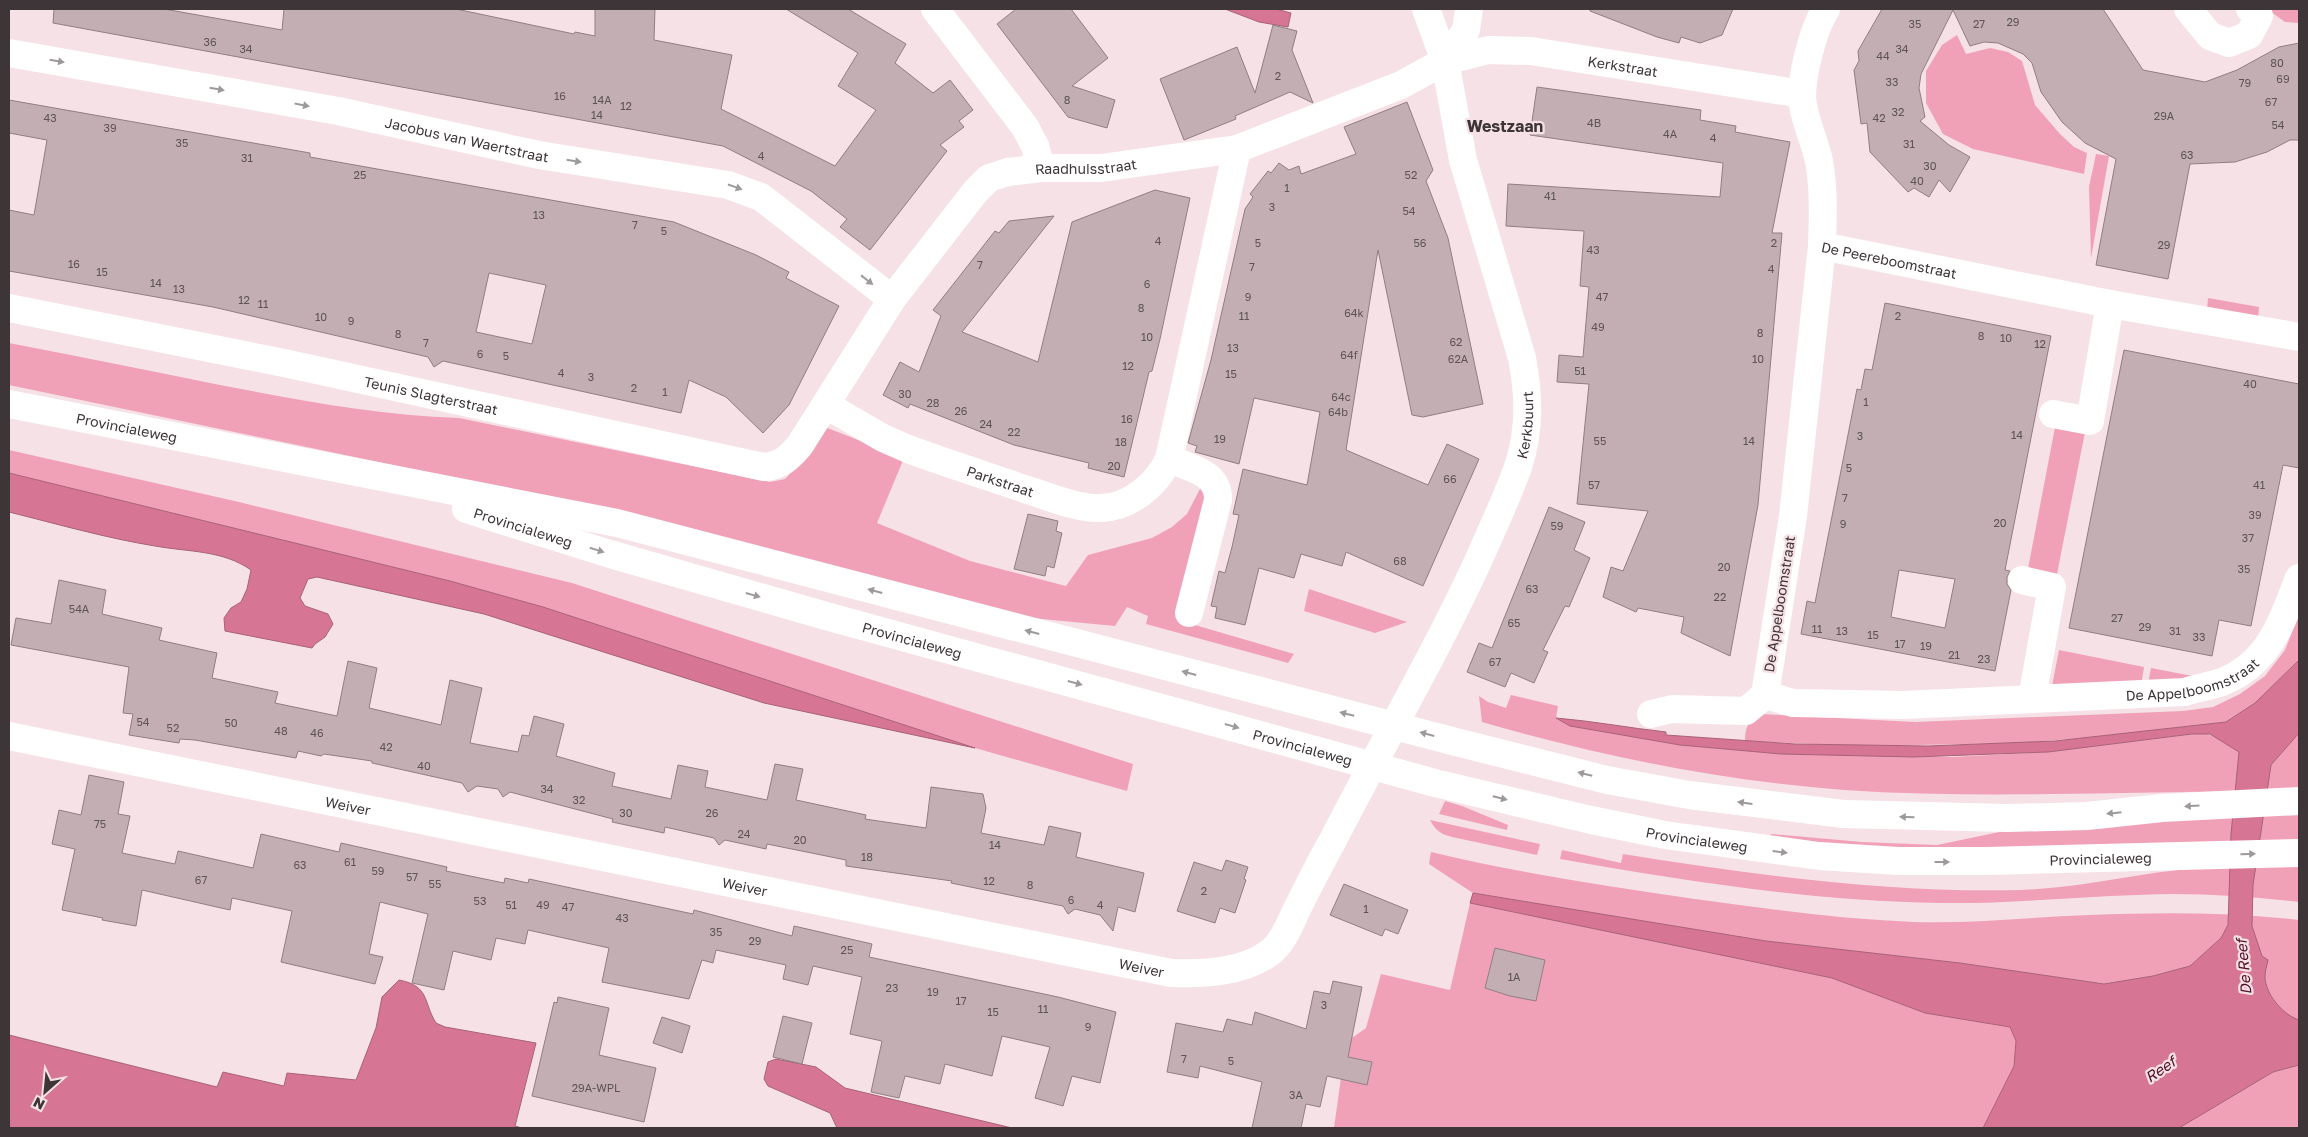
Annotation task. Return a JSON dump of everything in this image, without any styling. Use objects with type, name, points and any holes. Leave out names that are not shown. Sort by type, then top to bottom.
[{"type":"street","points":[[935,9],[1025,127],[1035,146],[1042,168]]},
{"type":"street","name":"Kerkbuurt","points":[[1372,765],[1451,620],[1505,502],[1519,463],[1528,427],[1528,392],[1522,358],[1463,160],[1445,61],[1426,9]]},
{"type":"street","points":[[1445,61],[1466,30],[1468,9]]},
{"type":"street","name":"De Peereboomstraat","points":[[1826,9],[1808,56],[1802,94],[1803,107],[1819,160],[1823,198],[1822,246],[2110,304],[2299,338]]},
{"type":"street","points":[[2188,9],[2210,36],[2229,43],[2249,35],[2259,16],[2250,9]]},
{"type":"street","name":"Kerkstraat","points":[[1445,61],[1488,50],[1531,50],[1802,94]]},
{"type":"street","name":"Jacobus van Waertstraat","points":[[9,53],[338,111],[539,155],[728,185],[761,197],[892,300]]},
{"type":"street","name":"Raadhuisstraat","points":[[826,405],[892,300],[975,192],[989,178],[1008,172],[1042,168],[1101,168],[1237,149],[1402,84],[1445,61]]},
{"type":"street","name":"Parkstraat","points":[[826,405],[883,438],[908,448],[1020,487],[1087,507],[1103,508],[1121,504],[1135,497],[1164,470],[1169,459],[1237,149]]},
{"type":"street","name":"De Appelboomstraat","points":[[1822,246],[1792,516],[1764,695],[1793,703],[1903,705],[2185,692],[2223,682],[2253,663],[2278,634],[2299,578]]},
{"type":"street","points":[[2053,414],[2090,420],[2110,304]]},
{"type":"street","name":"Teunis Slagterstraat","points":[[9,308],[293,365],[764,467],[774,466],[792,455],[826,405]]},
{"type":"street","name":"Provincialeweg","points":[[9,404],[617,523],[1607,780],[1688,795],[1844,814],[2008,818],[2087,816],[2180,807],[2299,801]]},
{"type":"street","points":[[1169,459],[1206,474],[1219,489],[1218,500],[1189,613]]},
{"type":"street","name":"Provincialeweg","points":[[333,468],[610,554],[826,616],[1435,783],[1591,820],[1674,837],[1818,856],[1942,862],[2299,852]]},
{"type":"street","points":[[2022,580],[2052,587],[2032,698]]},
{"type":"street","points":[[1651,714],[1672,709],[1746,711],[1764,695]]},
{"type":"street","name":"Weiver","points":[[9,736],[1171,974],[1205,974],[1244,965],[1274,949],[1288,927],[1372,765]]},
{"type":"shaded area","points":[[2267,9],[2299,9],[2299,23],[2285,22]]},
{"type":"shaded area","points":[[1957,35],[1966,54],[1990,48],[2008,52],[2022,61],[2035,105],[2074,147],[2087,153],[2084,174],[1973,149],[1943,134],[1926,103],[1926,71],[1942,45]]},
{"type":"shaded area","points":[[2096,154],[2109,156],[2091,258],[2089,187]]},
{"type":"shaded area","points":[[2208,298],[2259,307],[2258,319],[2207,310]]},
{"type":"shaded area","points":[[9,343],[303,400],[396,414],[459,418],[770,482],[785,479],[803,460],[825,427],[904,458],[877,523],[970,561],[1066,586],[1088,555],[1152,538],[1172,527],[1187,514],[1203,483],[1209,492],[1195,625],[1294,654],[1288,663],[1146,624],[1148,616],[1127,607],[1115,626],[1012,616],[479,483],[9,385]]},
{"type":"shaded area","points":[[2056,422],[2086,427],[2056,579],[2027,574]]},
{"type":"shaded area","points":[[9,450],[239,502],[572,583],[1133,764],[1127,791],[975,748],[543,607],[450,581],[9,473]]},
{"type":"shaded area","points":[[1309,589],[1407,622],[1375,633],[1304,611]]},
{"type":"shaded area","points":[[2299,615],[2299,660],[2255,703],[2226,722],[2108,736],[2020,743],[1863,746],[1745,741],[1748,725],[1761,714],[1915,722],[2183,711],[2213,707],[2240,694],[2265,676],[2285,650]]},
{"type":"shaded area","points":[[2059,650],[2144,667],[2141,686],[2051,691]]},
{"type":"shaded area","points":[[2151,668],[2208,679],[2148,684]]},
{"type":"shaded area","points":[[1511,695],[1558,706],[1556,718],[1570,726],[1680,745],[1781,754],[1952,757],[2048,752],[2203,733],[2217,737],[2239,752],[2271,765],[2299,733],[2299,791],[1957,794],[1901,793],[1798,786],[1707,773],[1616,756],[1482,722],[1479,696],[1488,702],[1506,708]]},
{"type":"shaded area","points":[[1445,801],[1508,825],[1507,830],[1439,814]]},
{"type":"shaded area","points":[[2299,814],[2299,843],[1964,854],[1769,841],[1771,834],[1862,842],[1937,845],[2014,829]]},
{"type":"shaded area","points":[[1430,820],[1540,844],[1537,855],[1452,837],[1439,832]]},
{"type":"shaded area","points":[[1562,850],[1621,863],[1623,854],[1821,881],[1921,889],[1971,890],[2043,889],[2175,870],[2235,865],[2299,863],[2299,902],[2198,894],[2157,894],[1965,903],[1844,898],[1702,882],[1560,859]]},
{"type":"shaded area","points":[[1431,852],[1530,873],[1629,889],[1777,910],[1858,919],[1957,922],[2168,913],[2247,915],[2299,920],[2299,1020],[2281,1009],[2268,990],[2265,977],[2267,960],[2228,925],[2221,938],[2190,966],[2153,976],[2104,984],[1960,963],[1766,941],[1473,893],[1429,864]]},
{"type":"shaded area","points":[[1470,903],[1832,978],[1925,1013],[2010,1027],[2016,1041],[2014,1066],[1983,1128],[1334,1128],[1346,1042],[1366,1028],[1381,974],[1450,990]]},
{"type":"shaded area","points":[[2299,1065],[2299,1128],[2179,1128],[2273,1072]]},
{"type":"water","points":[[1225,9],[1276,9],[1291,13],[1288,27],[1259,22]]},
{"type":"water","points":[[9,473],[450,581],[543,607],[975,748],[764,703],[484,614],[317,577],[308,579],[300,598],[305,606],[328,614],[333,624],[325,637],[312,648],[225,631],[224,618],[231,608],[241,602],[247,589],[251,570],[240,563],[217,555],[118,539],[9,512]]},
{"type":"water","points":[[2299,660],[2299,733],[2271,765],[2253,885],[2252,926],[2262,956],[2268,960],[2265,976],[2268,990],[2281,1009],[2299,1020],[2299,1065],[2273,1072],[2179,1128],[1983,1128],[2014,1066],[2016,1041],[2010,1027],[1925,1013],[1832,978],[1470,903],[1473,893],[1766,941],[1960,963],[2104,984],[2153,976],[2190,966],[2221,938],[2228,925],[2231,834],[2239,752],[2210,734],[2192,734],[2048,752],[1914,757],[1781,754],[1680,745],[1570,726],[1556,718],[1666,732],[1666,735],[1795,744],[1928,746],[2055,741],[2226,722],[2255,703]]},
{"type":"water","points":[[399,980],[416,986],[421,991],[436,1023],[445,1027],[536,1043],[515,1126],[522,1128],[9,1128],[9,1035],[217,1087],[223,1072],[284,1086],[287,1073],[356,1080],[376,1028],[382,997]]},
{"type":"water","points":[[776,1059],[816,1067],[845,1088],[1012,1128],[837,1128],[830,1113],[768,1086],[764,1079],[768,1062]]},
{"type":"building","points":[[54,9],[164,9],[282,30],[284,9],[456,9],[574,34],[575,32],[595,36],[595,9],[655,9],[654,40],[732,55],[721,109],[835,166],[876,110],[838,86],[858,53],[786,9],[848,9],[906,44],[895,63],[933,93],[950,80],[973,110],[959,121],[964,127],[940,145],[947,151],[870,250],[840,227],[847,219],[811,191],[723,146],[53,23]]},
{"type":"building","points":[[1016,9],[1071,9],[1108,58],[1072,86],[1115,100],[1107,128],[1068,117],[997,24]]},
{"type":"building","points":[[1590,9],[1733,9],[1722,35],[1700,43],[1681,37],[1679,43],[1657,37],[1590,11]]},
{"type":"building","points":[[1882,9],[2103,9],[2143,70],[2205,82],[2237,70],[2279,47],[2299,43],[2299,140],[2290,140],[2267,152],[2235,162],[2190,164],[2168,279],[2096,265],[2116,159],[2085,143],[2062,122],[2041,92],[2032,63],[2023,54],[1998,43],[1984,42],[1970,46],[1953,10],[1921,74],[1919,88],[1925,117],[1920,121],[1949,145],[1970,157],[1950,192],[1939,180],[1929,197],[1914,188],[1908,192],[1870,152],[1867,123],[1861,124],[1854,70],[1859,61],[1858,51]]},
{"type":"building","points":[[1273,25],[1297,31],[1292,50],[1313,103],[1290,92],[1235,116],[1236,119],[1184,140],[1160,79],[1237,47],[1255,93]]},
{"type":"building","points":[[1537,87],[1701,110],[1700,120],[1736,126],[1735,132],[1790,142],[1772,233],[1782,233],[1758,505],[1730,656],[1681,633],[1684,617],[1638,608],[1636,612],[1603,597],[1611,567],[1623,571],[1648,511],[1577,504],[1589,384],[1557,382],[1559,355],[1583,357],[1589,287],[1580,286],[1584,231],[1506,226],[1508,184],[1720,197],[1723,163],[1530,135]]},
{"type":"building","points":[[9,100],[310,153],[310,157],[674,222],[756,255],[789,272],[786,278],[839,306],[789,405],[763,433],[726,397],[689,380],[681,413],[443,361],[434,367],[428,357],[213,307],[9,271],[9,210],[34,215],[47,140],[9,133]],"holes":[[[489,273],[546,285],[532,344],[476,332]]]},
{"type":"building","points":[[1407,102],[1433,170],[1426,181],[1448,238],[1483,404],[1423,417],[1412,415],[1378,250],[1346,450],[1428,485],[1447,444],[1479,459],[1423,586],[1346,552],[1342,566],[1301,554],[1294,578],[1259,568],[1245,625],[1215,618],[1217,607],[1211,606],[1219,571],[1225,573],[1232,547],[1239,515],[1233,514],[1243,469],[1307,485],[1320,412],[1254,398],[1239,464],[1195,452],[1197,446],[1188,443],[1211,360],[1245,209],[1253,197],[1250,194],[1268,171],[1271,173],[1279,163],[1289,170],[1299,166],[1301,174],[1356,154],[1344,127]]},
{"type":"building","points":[[1155,190],[1190,198],[1160,339],[1152,371],[1149,372],[1124,477],[1088,468],[1089,463],[1014,445],[910,404],[908,408],[883,395],[900,362],[919,372],[941,316],[933,310],[995,231],[999,233],[1009,221],[1054,216],[962,332],[1038,362],[1072,222]]},
{"type":"building","points":[[1885,303],[2051,336],[2005,570],[2010,571],[2007,577],[2007,584],[2011,590],[1995,671],[1801,634],[1807,601],[1815,603],[1857,389],[1861,390],[1865,369],[1872,370]],"holes":[[[1899,570],[1955,579],[1945,628],[1891,617]]]},
{"type":"building","points":[[2124,350],[2299,384],[2299,468],[2283,465],[2251,626],[2219,620],[2212,656],[2069,628]]},
{"type":"building","points":[[1549,507],[1585,522],[1574,550],[1590,558],[1569,607],[1565,606],[1543,650],[1548,652],[1534,683],[1511,673],[1505,687],[1467,672],[1479,643],[1492,648]]},
{"type":"building","points":[[1028,514],[1058,521],[1056,531],[1062,533],[1054,568],[1047,566],[1045,576],[1014,569]]},
{"type":"building","points":[[59,580],[106,590],[102,614],[162,628],[159,640],[217,653],[212,678],[278,692],[275,703],[337,716],[348,661],[377,668],[369,708],[441,725],[450,680],[482,688],[470,743],[518,752],[522,735],[529,736],[534,716],[564,724],[556,756],[615,773],[612,786],[671,799],[678,765],[708,771],[705,787],[767,800],[775,764],[803,769],[796,800],[866,815],[865,819],[926,828],[931,787],[983,794],[986,808],[981,833],[1044,845],[1049,826],[1081,833],[1076,857],[1144,873],[1135,912],[1118,907],[1113,931],[1100,915],[1075,909],[1068,914],[1063,906],[951,883],[952,881],[846,866],[846,860],[767,844],[766,849],[725,840],[719,845],[714,838],[665,827],[664,833],[612,822],[613,819],[510,792],[503,797],[498,789],[477,786],[468,792],[462,783],[372,763],[372,761],[324,754],[321,756],[298,751],[296,758],[195,740],[180,739],[179,743],[129,735],[133,714],[123,713],[129,667],[11,645],[16,618],[51,624]]},
{"type":"building","points":[[89,775],[124,782],[118,814],[130,816],[122,853],[175,864],[178,851],[253,868],[261,834],[339,852],[341,843],[447,867],[446,871],[504,883],[505,878],[528,883],[529,879],[693,914],[694,910],[792,936],[794,926],[872,944],[869,957],[1058,997],[1116,1012],[1100,1083],[1072,1076],[1063,1106],[1035,1098],[1050,1047],[1002,1036],[992,1076],[945,1064],[940,1084],[905,1076],[899,1098],[871,1092],[882,1041],[850,1034],[862,977],[813,966],[808,985],[783,979],[786,965],[716,950],[713,963],[702,960],[689,999],[602,982],[609,948],[528,930],[525,944],[496,938],[491,960],[453,951],[444,990],[412,983],[428,914],[380,902],[369,954],[383,957],[375,984],[281,962],[292,911],[232,898],[230,910],[142,890],[136,926],[62,910],[75,849],[52,844],[59,810],[81,815]]},
{"type":"building","points":[[1226,860],[1248,867],[1244,879],[1246,880],[1235,913],[1220,908],[1215,923],[1177,911],[1194,862],[1222,871]]},
{"type":"building","points":[[1344,884],[1408,910],[1398,934],[1385,929],[1382,936],[1330,915]]},
{"type":"building","points":[[1495,948],[1545,960],[1536,1001],[1510,996],[1485,988]]},
{"type":"building","points":[[1333,981],[1362,987],[1348,1057],[1372,1062],[1367,1085],[1327,1076],[1320,1107],[1306,1104],[1301,1128],[1252,1128],[1262,1082],[1200,1066],[1198,1078],[1167,1072],[1176,1023],[1223,1032],[1227,1019],[1252,1025],[1255,1012],[1306,1029],[1314,991],[1330,994]]},
{"type":"building","points":[[558,997],[609,1008],[599,1055],[656,1068],[644,1122],[532,1096],[554,1002],[557,1003]]},
{"type":"building","points":[[783,1016],[812,1023],[802,1064],[773,1057]]},
{"type":"building","points":[[662,1017],[690,1026],[682,1053],[653,1043]]},
{"type":"district","name":"Westzaan","points":[[1505,126]]},
{"type":"water label","name":"De Reef","points":[[2243,967]]},
{"type":"water label","name":"Reef","points":[[2160,1069]]}]
